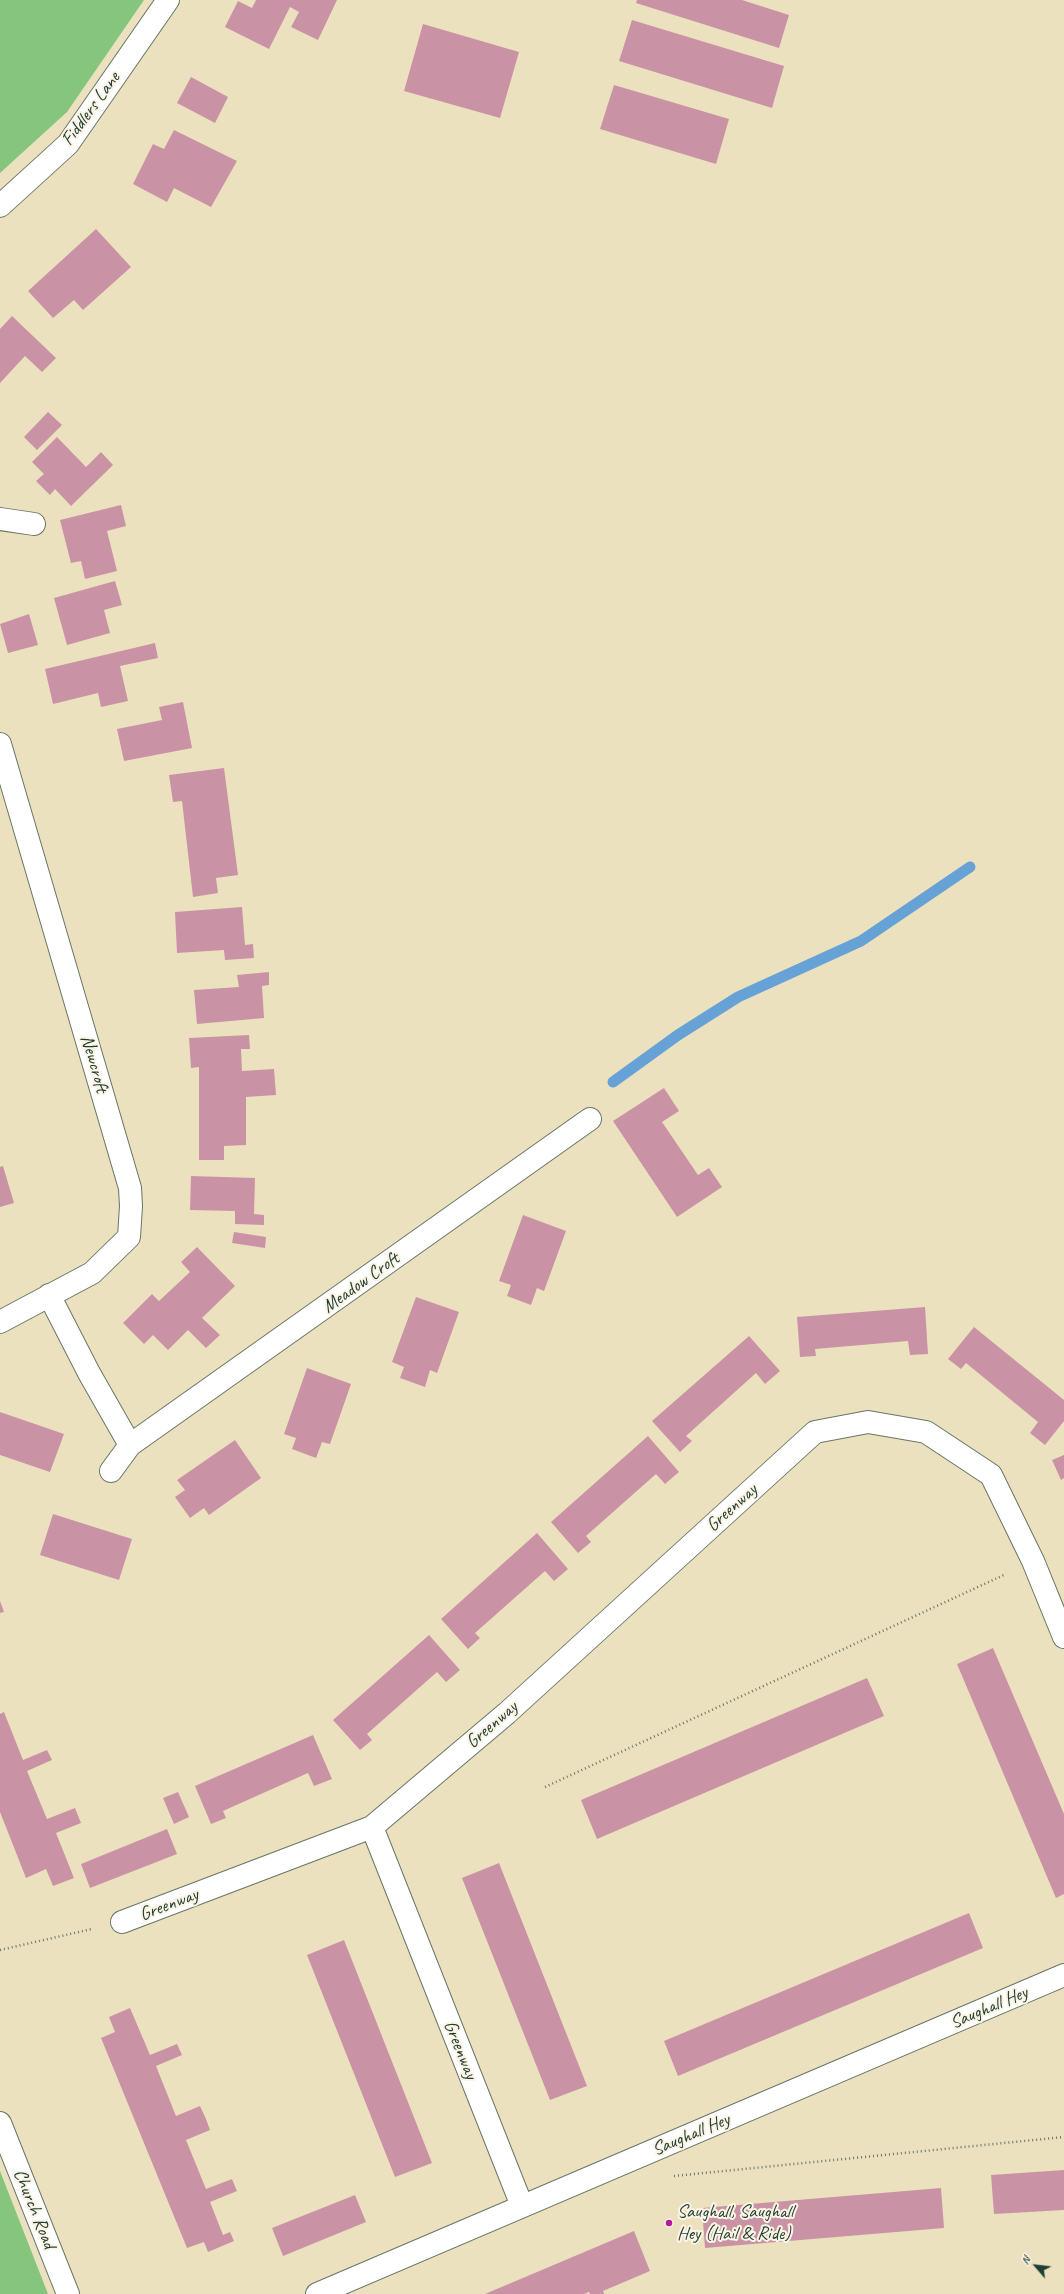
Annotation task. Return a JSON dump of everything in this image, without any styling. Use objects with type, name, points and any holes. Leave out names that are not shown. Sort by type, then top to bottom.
[{"type":"street","name":"Fiddlers Lane","points":[[0,206],[68,144],[168,0]]},
{"type":"street","points":[[0,519],[34,524]]},
{"type":"street","name":"Newcroft","points":[[0,744],[130,1188],[131,1206],[129,1237],[92,1273],[0,1322]]},
{"type":"street","name":"Meadow Croft","points":[[111,1471],[130,1445],[590,1119]]},
{"type":"street","points":[[49,1295],[89,1373],[130,1445]]},
{"type":"street","name":"Greenway","points":[[122,1922],[372,1827],[507,1713],[815,1432],[868,1422],[926,1432],[991,1475],[1033,1561],[1064,1637]]},
{"type":"street","name":"Greenway","points":[[372,1827],[522,2206]]},
{"type":"street","name":"Saughall Hey","points":[[318,2294],[1064,1975]]},
{"type":"street","name":"Church Road","points":[[0,2123],[68,2294]]},
{"type":"path","points":[[545,1787],[1033,1561]]},
{"type":"path","points":[[0,1950],[122,1922]]},
{"type":"path","points":[[672,2176],[1064,2137]]},
{"type":"green space","points":[[0,0],[144,0],[67,112],[0,173]]},
{"type":"green space","points":[[0,2171],[48,2294],[0,2294]]},
{"type":"building","points":[[256,0],[337,0],[318,40],[291,27],[299,12],[290,7],[269,49],[225,27],[238,1],[252,8]]},
{"type":"building","points":[[637,0],[742,0],[789,15],[779,48],[636,3]]},
{"type":"building","points":[[632,20],[784,66],[772,108],[619,61]]},
{"type":"building","points":[[423,24],[519,52],[500,118],[404,91]]},
{"type":"building","points":[[191,77],[228,97],[215,123],[177,103]]},
{"type":"building","points":[[614,85],[729,119],[716,164],[600,129]]},
{"type":"building","points":[[174,130],[237,161],[211,207],[174,188],[167,202],[133,184],[153,144],[164,149]]},
{"type":"building","points":[[96,229],[131,267],[83,310],[74,300],[53,318],[28,291]]},
{"type":"building","points":[[12,316],[56,358],[42,372],[25,356],[0,383],[0,329]]},
{"type":"building","points":[[48,412],[62,425],[37,450],[24,437]]},
{"type":"building","points":[[57,437],[86,467],[101,452],[113,465],[71,506],[55,489],[50,495],[36,481],[44,474],[32,462]]},
{"type":"building","points":[[121,505],[126,526],[107,531],[117,571],[85,579],[81,561],[71,563],[60,520]]},
{"type":"building","points":[[115,581],[122,605],[104,610],[110,633],[67,645],[54,598]]},
{"type":"building","points":[[29,614],[38,645],[8,653],[0,624]]},
{"type":"building","points":[[155,643],[158,658],[120,666],[128,701],[101,707],[98,693],[53,704],[45,669]]},
{"type":"building","points":[[183,702],[192,748],[124,761],[117,729],[162,720],[159,707]]},
{"type":"building","points":[[224,768],[238,875],[216,878],[218,893],[193,897],[182,801],[173,802],[169,775]]},
{"type":"building","points":[[242,907],[245,945],[253,944],[254,958],[225,960],[224,950],[177,953],[175,912]]},
{"type":"building","points":[[269,972],[269,985],[262,986],[264,1018],[197,1024],[194,990],[239,987],[237,975]]},
{"type":"building","points":[[249,1035],[250,1049],[241,1049],[242,1071],[274,1069],[276,1095],[246,1097],[246,1145],[224,1146],[224,1160],[199,1160],[199,1067],[191,1068],[189,1038]]},
{"type":"building","points":[[664,1088],[679,1111],[662,1122],[698,1175],[709,1168],[722,1187],[677,1217],[613,1121]]},
{"type":"building","points":[[3,1166],[14,1203],[0,1207],[0,1167]]},
{"type":"building","points":[[191,1176],[255,1178],[254,1214],[264,1215],[264,1225],[235,1224],[235,1211],[190,1210]]},
{"type":"building","points":[[523,1215],[566,1231],[544,1291],[537,1288],[531,1305],[507,1296],[511,1285],[499,1281]]},
{"type":"building","points":[[234,1232],[266,1237],[265,1248],[232,1243]]},
{"type":"building","points":[[197,1247],[235,1286],[202,1318],[220,1335],[206,1348],[188,1330],[168,1350],[153,1335],[144,1344],[123,1323],[152,1294],[159,1301],[190,1272],[181,1262]]},
{"type":"building","points":[[416,1297],[459,1312],[437,1373],[430,1370],[425,1387],[400,1378],[404,1367],[392,1362]]},
{"type":"building","points":[[925,1307],[928,1354],[910,1355],[908,1341],[815,1349],[816,1356],[800,1357],[797,1317]]},
{"type":"building","points":[[974,1327],[1064,1400],[1064,1421],[1045,1445],[1030,1433],[1038,1422],[966,1363],[961,1369],[948,1359]]},
{"type":"building","points":[[749,1336],[780,1371],[765,1384],[756,1373],[686,1436],[692,1441],[680,1452],[652,1421]]},
{"type":"building","points":[[307,1368],[351,1384],[330,1444],[322,1442],[316,1458],[292,1449],[296,1438],[284,1434]]},
{"type":"building","points":[[0,1412],[64,1434],[50,1472],[0,1455]]},
{"type":"building","points":[[648,1436],[679,1472],[665,1484],[656,1474],[586,1536],[591,1542],[578,1553],[551,1522]]},
{"type":"building","points":[[235,1440],[261,1478],[209,1515],[204,1508],[190,1518],[175,1497],[185,1490],[177,1480]]},
{"type":"building","points":[[1064,1455],[1064,1478],[1061,1480],[1052,1460]]},
{"type":"building","points":[[53,1514],[132,1539],[119,1580],[40,1555]]},
{"type":"building","points":[[537,1533],[568,1569],[554,1581],[545,1571],[475,1633],[480,1638],[468,1649],[441,1619]]},
{"type":"building","points":[[0,1601],[4,1612],[0,1613]]},
{"type":"building","points":[[429,1635],[460,1670],[446,1682],[437,1672],[367,1734],[372,1740],[360,1750],[333,1720]]},
{"type":"building","points":[[993,1648],[1064,1814],[1064,1894],[1056,1898],[957,1664]]},
{"type":"building","points":[[867,1678],[884,1716],[597,1839],[581,1800]]},
{"type":"building","points":[[4,1712],[23,1760],[47,1750],[52,1760],[27,1771],[47,1819],[75,1808],[81,1823],[56,1833],[74,1878],[53,1886],[46,1869],[26,1878],[0,1812],[0,1714]]},
{"type":"building","points":[[313,1735],[332,1779],[314,1786],[308,1773],[223,1811],[226,1818],[211,1824],[195,1786]]},
{"type":"building","points":[[178,1792],[189,1817],[174,1824],[163,1798]]},
{"type":"building","points":[[167,1829],[177,1854],[90,1888],[81,1864]]},
{"type":"building","points":[[499,1863],[587,2086],[550,2100],[462,1878]]},
{"type":"building","points":[[969,1913],[983,1948],[678,2076],[664,2041]]},
{"type":"building","points":[[344,1940],[432,2163],[395,2177],[307,1955]]},
{"type":"building","points":[[130,2008],[150,2055],[177,2044],[182,2055],[156,2066],[176,2116],[200,2106],[206,2119],[210,2130],[186,2140],[206,2189],[232,2179],[237,2191],[210,2202],[223,2235],[230,2232],[234,2241],[208,2252],[204,2242],[187,2248],[101,2038],[115,2032],[109,2017]]},
{"type":"building","points":[[1064,2170],[1064,2210],[994,2214],[991,2175]]},
{"type":"building","points":[[941,2188],[944,2228],[705,2248],[702,2208]]},
{"type":"building","points":[[355,2195],[366,2222],[283,2256],[272,2228]]},
{"type":"building","points":[[634,2231],[650,2271],[603,2291],[604,2294],[590,2294],[589,2292],[584,2294],[485,2294]]},
{"type":"waterway","points":[[613,1082],[678,1035],[738,997],[861,941],[970,867]]},
{"type":"place","name":"Saughall, Saughall Hey (Hail & Ride)","points":[[669,2223]]}]
